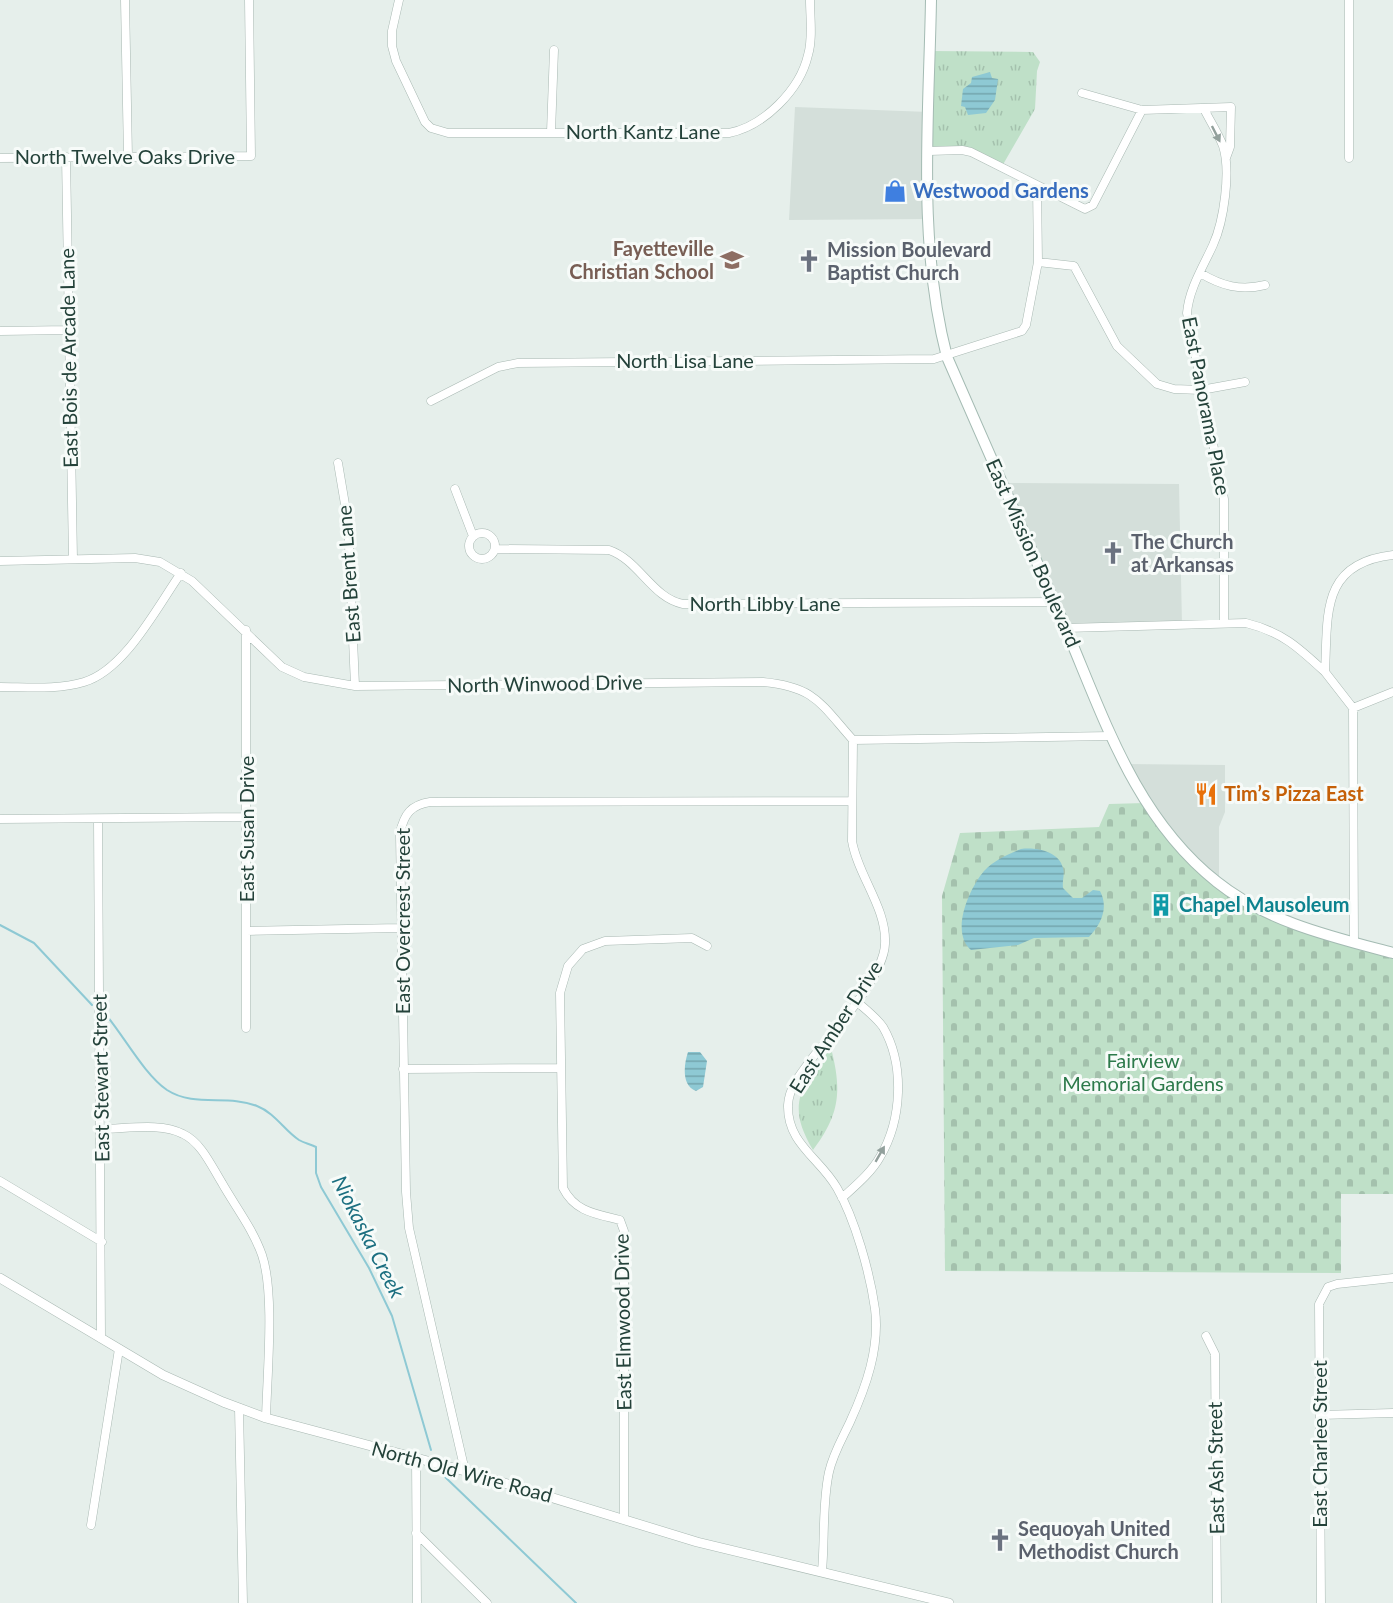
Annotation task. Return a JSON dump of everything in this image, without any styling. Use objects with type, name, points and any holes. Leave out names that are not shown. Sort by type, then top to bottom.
[{"type":"main road","name":"East Mission Boulevard","points":[[931,0],[928,151],[930,267],[935,309],[947,357],[1111,736],[1145,803],[1164,831],[1201,869],[1240,898],[1263,911],[1354,943],[1393,953]]},
{"type":"street","points":[[125,0],[128,157]]},
{"type":"street","name":"North Twelve Oaks Drive","points":[[0,158],[251,156],[249,0]]},
{"type":"street","name":"North Kantz Lane","points":[[399,0],[392,31],[396,61],[425,122],[439,132],[729,133],[741,130],[762,118],[803,73],[809,52],[810,0]]},
{"type":"street","points":[[1349,0],[1349,158]]},
{"type":"street","points":[[551,132],[554,50]]},
{"type":"street","points":[[1082,93],[1142,110],[1204,109]]},
{"type":"street","name":"East Panorama Place","points":[[1224,622],[1224,499],[1187,313],[1191,293],[1221,227],[1225,160],[1222,146],[1204,109],[1231,107],[1230,147],[1225,160]]},
{"type":"street","points":[[928,151],[971,152],[1079,208],[1089,208],[1142,110]]},
{"type":"street","name":"East Bois de Arcade Lane","points":[[66,158],[73,559]]},
{"type":"street","points":[[1037,186],[1038,262],[1067,263],[1074,266],[1117,346],[1157,384],[1174,389],[1201,390],[1245,382]]},
{"type":"street","name":"North Lisa Lane","points":[[431,401],[498,367],[518,363],[947,357],[1022,331],[1026,325],[1038,262]]},
{"type":"street","points":[[1200,273],[1231,287],[1247,288],[1265,285]]},
{"type":"street","points":[[0,331],[69,330]]},
{"type":"street","name":"East Brent Lane","points":[[338,464],[348,522],[354,686]]},
{"type":"street","name":"North Libby Lane","points":[[455,489],[473,536],[469,547],[475,557],[487,558],[495,549],[609,550],[626,558],[664,596],[683,604],[1054,602]]},
{"type":"street","points":[[473,536],[481,533],[489,535],[494,541],[495,549]]},
{"type":"street","points":[[1325,672],[1326,616],[1332,595],[1344,575],[1357,563],[1393,555]]},
{"type":"street","name":"North Winwood Drive","points":[[0,561],[147,559],[181,573],[246,630],[282,667],[304,677],[354,686],[763,682],[790,684],[808,692],[853,740]]},
{"type":"street","points":[[0,687],[59,686],[83,683],[103,675],[118,662],[181,573]]},
{"type":"street","points":[[1066,628],[1246,623],[1278,633],[1325,672],[1353,708],[1354,943]]},
{"type":"street","name":"East Susan Drive","points":[[246,630],[246,1028]]},
{"type":"street","points":[[1353,708],[1393,692]]},
{"type":"street","points":[[853,740],[1111,736]]},
{"type":"street","name":"East Amber Drive","points":[[822,1571],[828,1473],[868,1375],[876,1335],[873,1296],[842,1198],[829,1177],[800,1145],[791,1125],[788,1101],[800,1075],[856,1001],[881,965],[884,955],[884,928],[855,855],[851,801],[853,740]]},
{"type":"street","name":"East Overcrest Street","points":[[465,1471],[409,1228],[403,1069],[400,832],[409,810],[418,804],[851,801]]},
{"type":"street","points":[[0,819],[246,817]]},
{"type":"street","name":"East Stewart Street","points":[[98,819],[101,1338]]},
{"type":"street","points":[[247,931],[400,928]]},
{"type":"street","points":[[403,1069],[560,1068],[560,993],[568,966],[583,949],[605,941],[681,938],[692,938],[707,946]]},
{"type":"street","points":[[842,1198],[880,1158],[891,1133],[898,1099],[896,1064],[883,1028],[856,1001]]},
{"type":"street","name":"East Elmwood Drive","points":[[560,1068],[563,1188],[571,1203],[594,1214],[620,1220],[624,1231],[624,1520]]},
{"type":"street","points":[[101,1129],[165,1129],[183,1133],[194,1142],[211,1165],[252,1234],[262,1255],[268,1282],[266,1418]]},
{"type":"street","points":[[0,1181],[102,1242]]},
{"type":"street","name":"North Old Wire Road","points":[[0,1278],[164,1375],[266,1418],[465,1471],[697,1542],[950,1603]]},
{"type":"street","name":"East Charlee Street","points":[[1321,1603],[1319,1304],[1328,1287],[1393,1278]]},
{"type":"street","name":"East Ash Street","points":[[1206,1336],[1215,1354],[1217,1603]]},
{"type":"street","points":[[91,1525],[119,1349]]},
{"type":"street","points":[[239,1408],[243,1603]]},
{"type":"street","points":[[1320,1415],[1393,1413]]},
{"type":"street","points":[[416,1458],[417,1603]]},
{"type":"street","points":[[417,1533],[487,1603]]},
{"type":"shaded area","points":[[795,107],[929,112],[928,219],[789,220]]},
{"type":"shaded area","points":[[1002,483],[1179,484],[1182,624],[1066,628]]},
{"type":"shaded area","points":[[1125,764],[1225,765],[1225,812],[1219,827],[1219,884],[1184,853]]},
{"type":"green space","points":[[930,51],[1033,52],[1040,62],[1037,71],[1035,109],[1001,168],[971,152],[929,151]]},
{"type":"green space","name":"Fairview Memorial Gardens","points":[[1145,803],[1184,853],[1264,911],[1393,953],[1393,1194],[1341,1194],[1341,1273],[945,1271],[942,896],[960,833],[1099,827],[1109,804]]},
{"type":"green space","points":[[831,1048],[837,1077],[836,1102],[829,1125],[813,1150],[800,1120],[799,1107],[805,1085]]},
{"type":"water","points":[[990,72],[992,78],[998,79],[995,100],[986,113],[968,115],[965,107],[961,106],[963,89],[971,83],[972,77]]},
{"type":"water","points":[[1021,849],[1046,851],[1057,858],[1064,870],[1063,888],[1073,898],[1082,898],[1093,890],[1100,891],[1104,910],[1100,921],[1089,937],[1034,938],[1018,945],[971,950],[962,933],[962,922],[973,888],[988,867]]},
{"type":"water","points":[[688,1052],[700,1052],[707,1061],[703,1087],[696,1091],[686,1080],[685,1062]]},
{"type":"waterway","name":"Niokaska Creek","points":[[0,925],[34,943],[92,1005]]},
{"type":"waterway","name":"Niokaska Creek","points":[[107,1016],[143,1066],[167,1090],[200,1100],[234,1101],[257,1106],[269,1113],[299,1140],[316,1147],[316,1173],[321,1187],[369,1268],[392,1316],[431,1450]]},
{"type":"waterway","name":"Niokaska Creek","points":[[444,1476],[576,1603]]},
{"type":"place","name":"Westwood Gardens","points":[[895,191]]},
{"type":"place","name":"Fayetteville Christian School","points":[[732,260]]},
{"type":"place","name":"Mission Boulevard Baptist Church","points":[[809,261]]},
{"type":"place","name":"The Church at Arkansas","points":[[1113,553]]},
{"type":"place","name":"Tim’s Pizza East","points":[[1206,794]]},
{"type":"place","name":"Chapel Mausoleum","points":[[1161,905]]},
{"type":"place","name":"Sequoyah United Methodist Church","points":[[1000,1540]]}]
